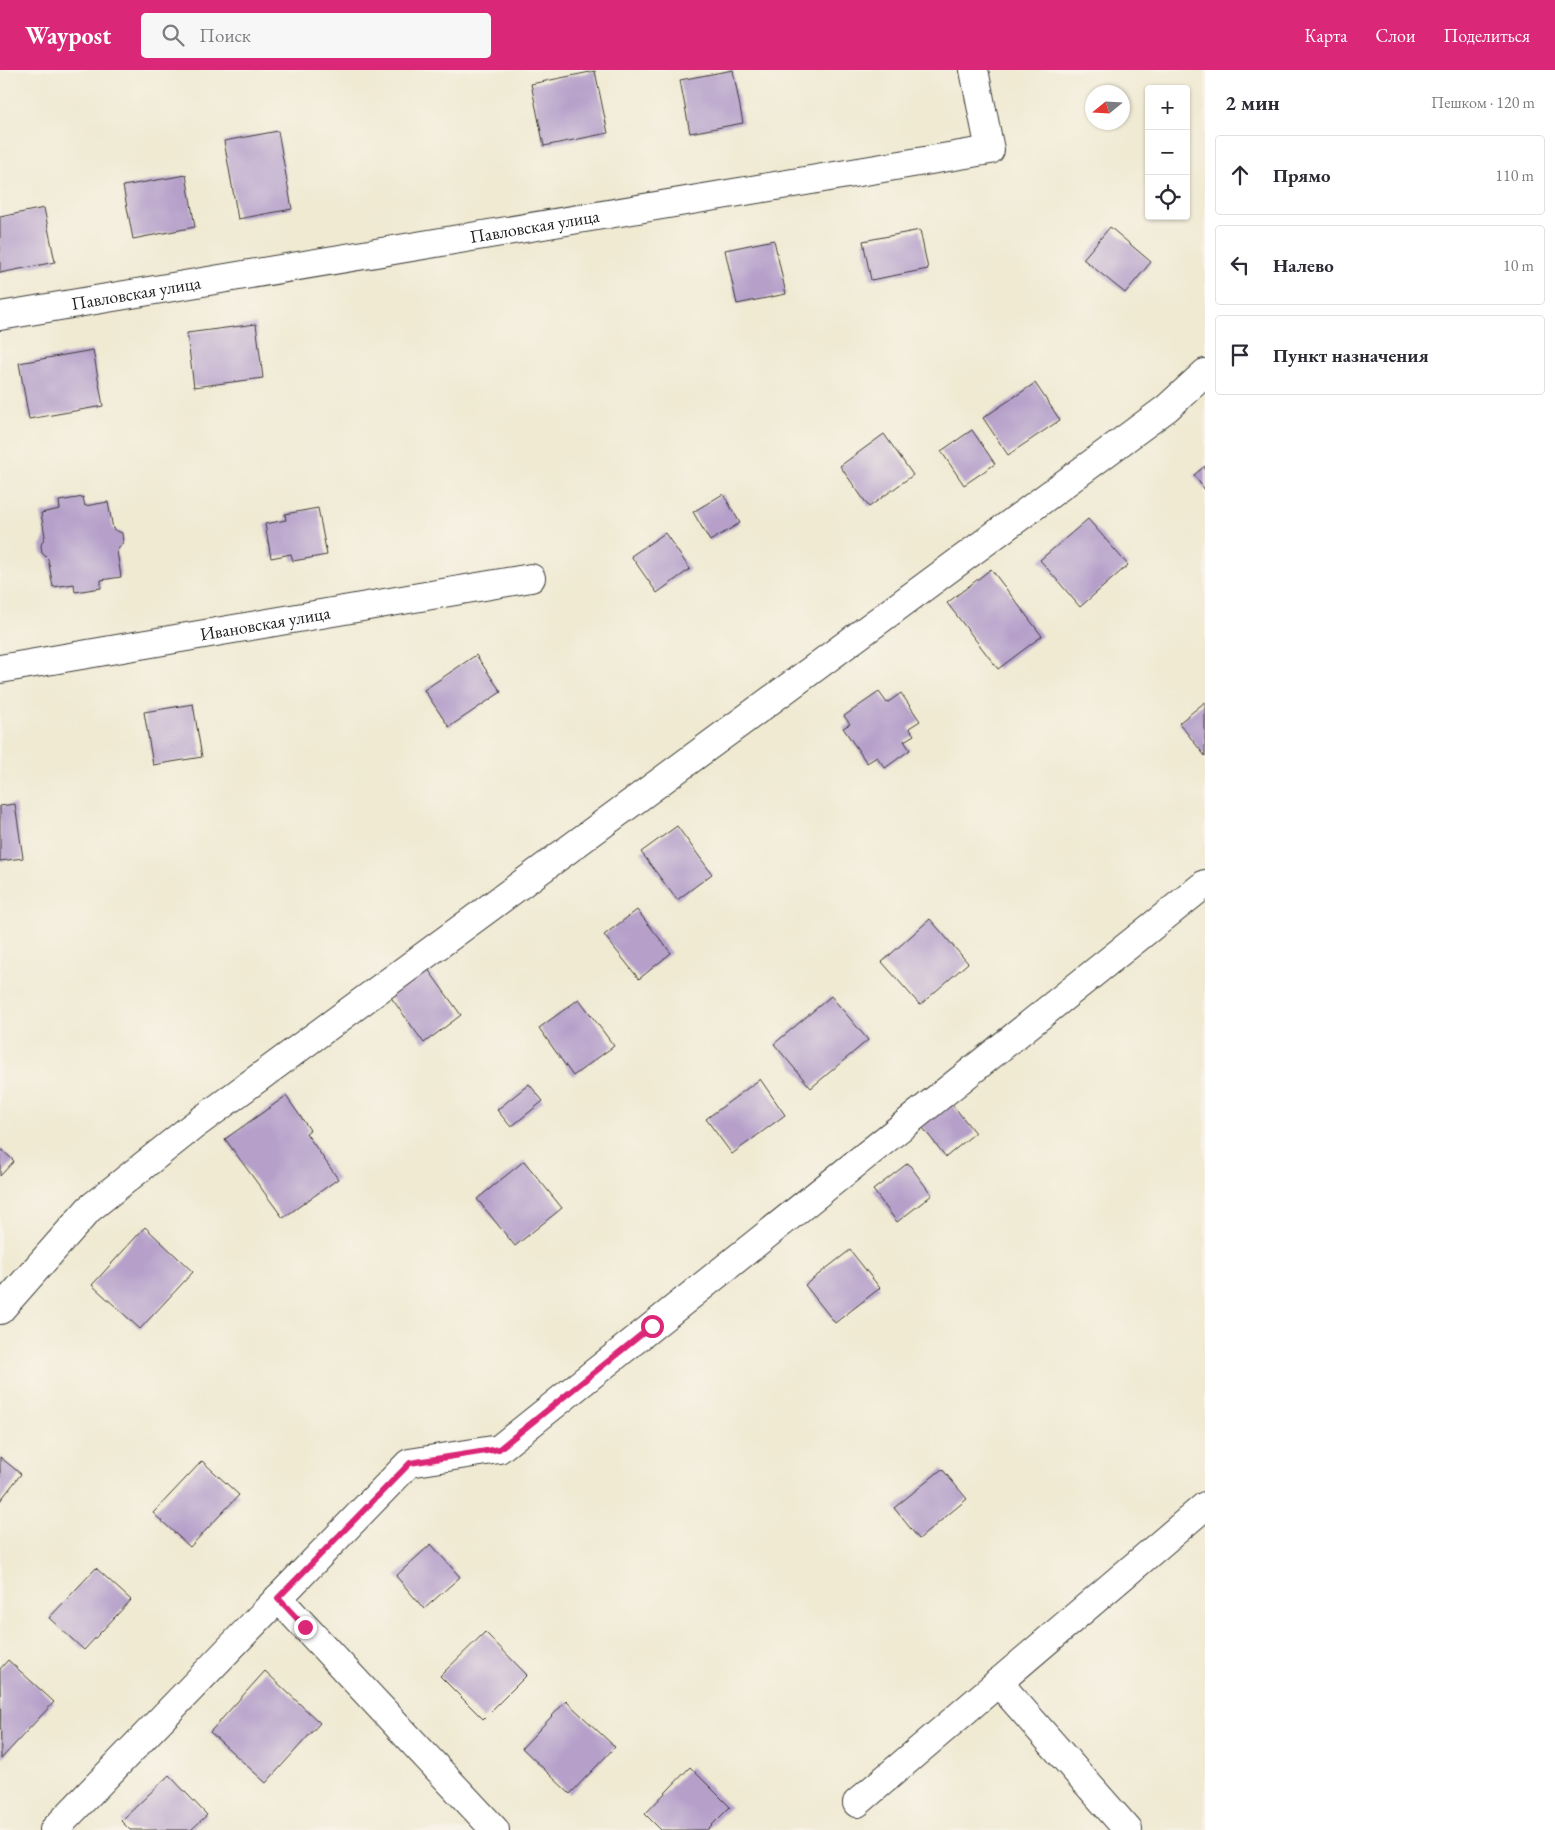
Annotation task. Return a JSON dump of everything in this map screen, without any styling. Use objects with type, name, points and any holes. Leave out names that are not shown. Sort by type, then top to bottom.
[{"type":"street","name":"Павловская улица","points":[[0,316],[990,150],[974,70]]},
{"type":"street","points":[[0,1310],[89,1210],[192,1127],[1167,408],[1205,373]]},
{"type":"street","name":"Ивановская улица","points":[[0,669],[531,578]]},
{"type":"street","points":[[54,1830],[410,1463],[499,1449],[1205,884]]},
{"type":"street","points":[[857,1803],[1205,1506]]},
{"type":"street","points":[[278,1598],[495,1830]]},
{"type":"street","points":[[998,1682],[1128,1830]]},
{"type":"building","points":[[733,70],[743,123],[690,133],[680,80]]},
{"type":"building","points":[[595,71],[608,133],[544,146],[531,84]]},
{"type":"building","points":[[278,131],[292,209],[238,219],[224,141]]},
{"type":"building","points":[[186,175],[195,227],[133,239],[123,186]]},
{"type":"building","points":[[44,208],[55,262],[0,273],[0,217]]},
{"type":"building","points":[[1110,227],[1151,262],[1125,293],[1083,259]]},
{"type":"building","points":[[920,230],[928,269],[871,280],[863,241]]},
{"type":"building","points":[[774,240],[786,294],[737,304],[725,250]]},
{"type":"building","points":[[256,324],[263,378],[194,387],[187,333]]},
{"type":"building","points":[[93,350],[103,406],[29,419],[19,363]]},
{"type":"building","points":[[1035,383],[1060,420],[1008,455],[983,418]]},
{"type":"building","points":[[972,430],[995,464],[964,485],[941,451]]},
{"type":"building","points":[[884,434],[913,475],[869,507],[840,466]]},
{"type":"building","points":[[1205,466],[1205,490],[1194,475]]},
{"type":"building","points":[[723,494],[740,523],[710,541],[693,512]]},
{"type":"building","points":[[83,497],[85,506],[108,502],[113,529],[122,533],[123,542],[117,551],[121,577],[101,580],[101,588],[75,592],[74,584],[53,587],[48,559],[42,553],[41,545],[45,536],[41,513],[60,509],[59,501]]},
{"type":"building","points":[[318,508],[327,555],[293,561],[291,554],[271,558],[265,524],[286,520],[285,514]]},
{"type":"building","points":[[1088,519],[1128,565],[1080,607],[1040,560]]},
{"type":"building","points":[[665,533],[690,569],[657,593],[631,556]]},
{"type":"building","points":[[991,569],[1042,636],[998,669],[947,603]]},
{"type":"building","points":[[476,655],[501,692],[449,727],[424,690]]},
{"type":"building","points":[[879,692],[887,703],[901,693],[920,721],[909,728],[914,735],[904,741],[910,750],[885,768],[877,757],[867,763],[843,728],[850,724],[844,716]]},
{"type":"building","points":[[1205,702],[1205,756],[1179,723]]},
{"type":"building","points":[[193,704],[202,757],[153,765],[144,712]]},
{"type":"building","points":[[15,804],[23,858],[0,861],[0,806]]},
{"type":"building","points":[[677,826],[712,874],[677,900],[641,852]]},
{"type":"building","points":[[637,910],[671,953],[639,979],[604,935]]},
{"type":"building","points":[[930,919],[968,963],[920,1005],[882,962]]},
{"type":"building","points":[[427,968],[461,1015],[424,1043],[390,996]]},
{"type":"building","points":[[831,996],[868,1040],[811,1088],[774,1044]]},
{"type":"building","points":[[579,999],[614,1046],[573,1076],[539,1028]]},
{"type":"building","points":[[760,1079],[785,1115],[732,1154],[706,1119]]},
{"type":"building","points":[[529,1084],[543,1101],[511,1127],[497,1110]]},
{"type":"building","points":[[286,1096],[310,1130],[306,1133],[338,1179],[283,1218],[225,1139]]},
{"type":"building","points":[[948,1099],[975,1133],[946,1157],[919,1123]]},
{"type":"building","points":[[0,1148],[14,1161],[0,1176]]},
{"type":"building","points":[[524,1161],[562,1208],[515,1246],[477,1199]]},
{"type":"building","points":[[908,1163],[932,1195],[897,1222],[873,1190]]},
{"type":"building","points":[[145,1227],[193,1272],[140,1329],[92,1285]]},
{"type":"building","points":[[850,1250],[880,1288],[835,1323],[805,1285]]},
{"type":"building","points":[[0,1457],[21,1474],[0,1501]]},
{"type":"building","points":[[202,1461],[239,1495],[190,1547],[153,1513]]},
{"type":"building","points":[[942,1469],[967,1499],[919,1539],[894,1508]]},
{"type":"building","points":[[431,1544],[460,1577],[424,1609],[396,1576]]},
{"type":"building","points":[[96,1568],[131,1600],[84,1650],[49,1618]]},
{"type":"building","points":[[485,1632],[527,1675],[483,1719],[440,1676]]},
{"type":"building","points":[[8,1660],[54,1702],[1,1759],[0,1669]]},
{"type":"building","points":[[265,1671],[320,1723],[266,1783],[210,1732]]},
{"type":"building","points":[[566,1701],[615,1747],[570,1794],[522,1748]]},
{"type":"building","points":[[690,1767],[730,1807],[707,1830],[661,1830],[645,1814]]},
{"type":"building","points":[[169,1775],[207,1815],[191,1830],[130,1830],[121,1821]]},
{"type":"route","points":[[305,1627],[278,1598],[410,1463],[499,1449],[652,1326]]}]
